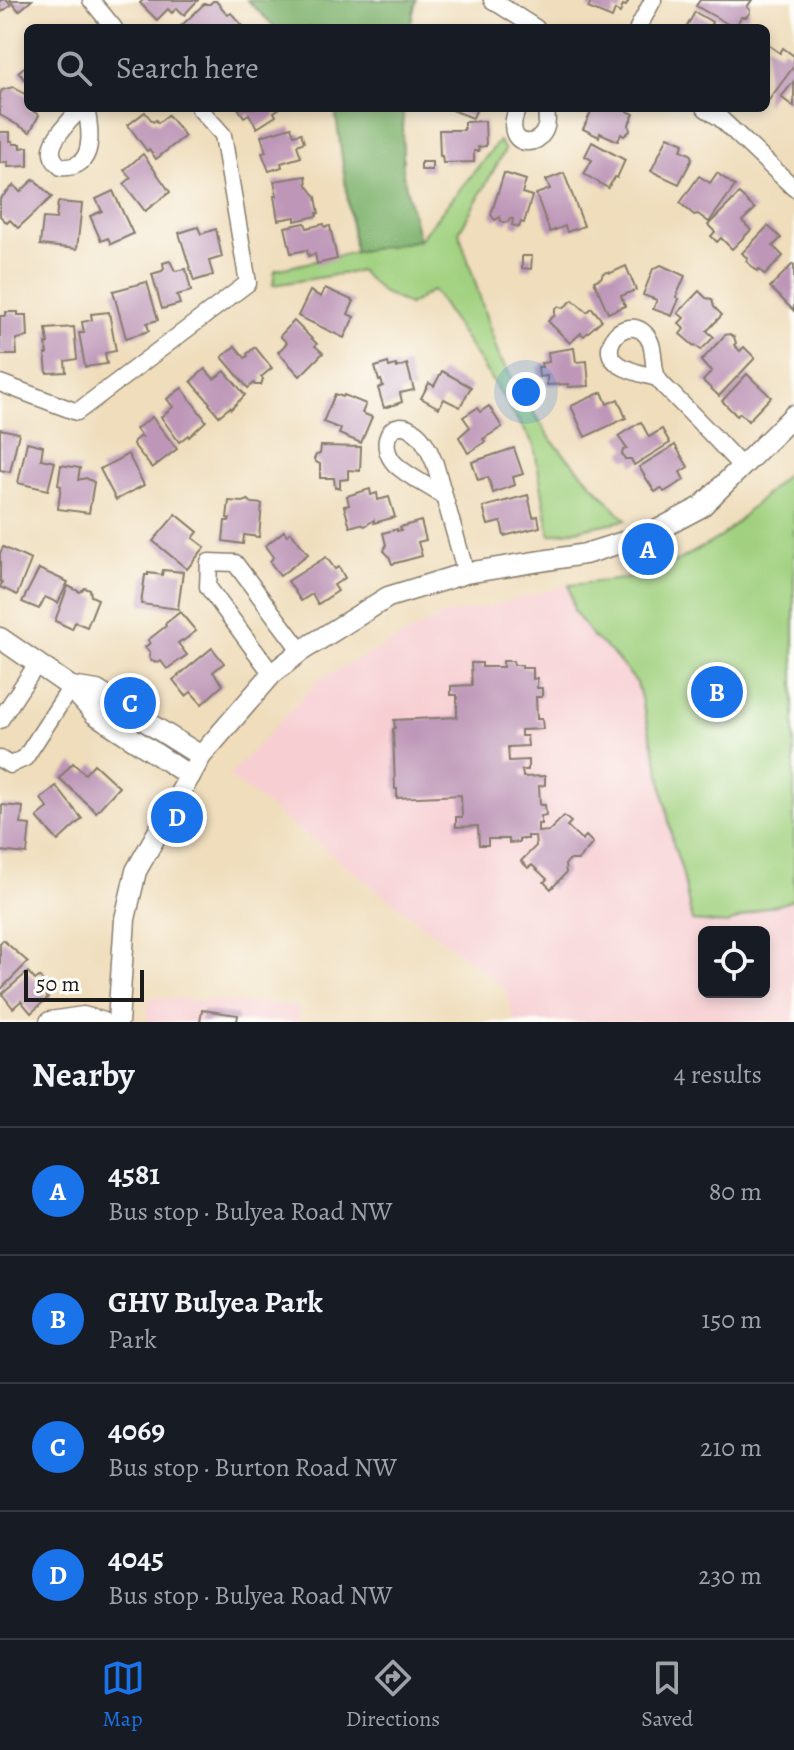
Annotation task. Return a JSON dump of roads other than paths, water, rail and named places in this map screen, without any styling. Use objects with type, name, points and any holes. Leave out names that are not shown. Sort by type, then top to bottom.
[{"type":"street","points":[[91,0],[111,24]]},
{"type":"street","points":[[492,0],[530,24]]},
{"type":"street","points":[[640,24],[653,0]]},
{"type":"street","points":[[0,383],[77,412],[248,283],[223,135],[203,112]]},
{"type":"street","points":[[516,112],[512,130],[517,138],[525,142],[536,141],[544,133],[549,122],[546,112]]},
{"type":"street","points":[[711,112],[794,188]]},
{"type":"street","points":[[657,378],[742,467]]},
{"type":"street","points":[[118,1022],[125,919],[136,871],[201,756],[272,674],[301,651],[388,597],[466,573],[585,554],[652,533],[701,507],[794,415]]},
{"type":"street","points":[[443,496],[466,573]]},
{"type":"street","points":[[272,674],[208,587],[209,562],[235,563],[301,651]]},
{"type":"street","points":[[0,638],[71,687],[95,714],[190,776]]},
{"type":"street","points":[[0,720],[37,664]]},
{"type":"street","points":[[71,687],[97,691],[201,756]]},
{"type":"street","points":[[0,759],[10,765],[25,758],[71,687]]},
{"type":"street","points":[[50,1022],[83,1017],[101,1022]]},
{"type":"place","name":"4581","points":[[648,549]]},
{"type":"place","name":"GHV Bulyea Park","points":[[717,692]]},
{"type":"place","name":"4069","points":[[130,703]]},
{"type":"place","name":"4045","points":[[177,817]]}]
